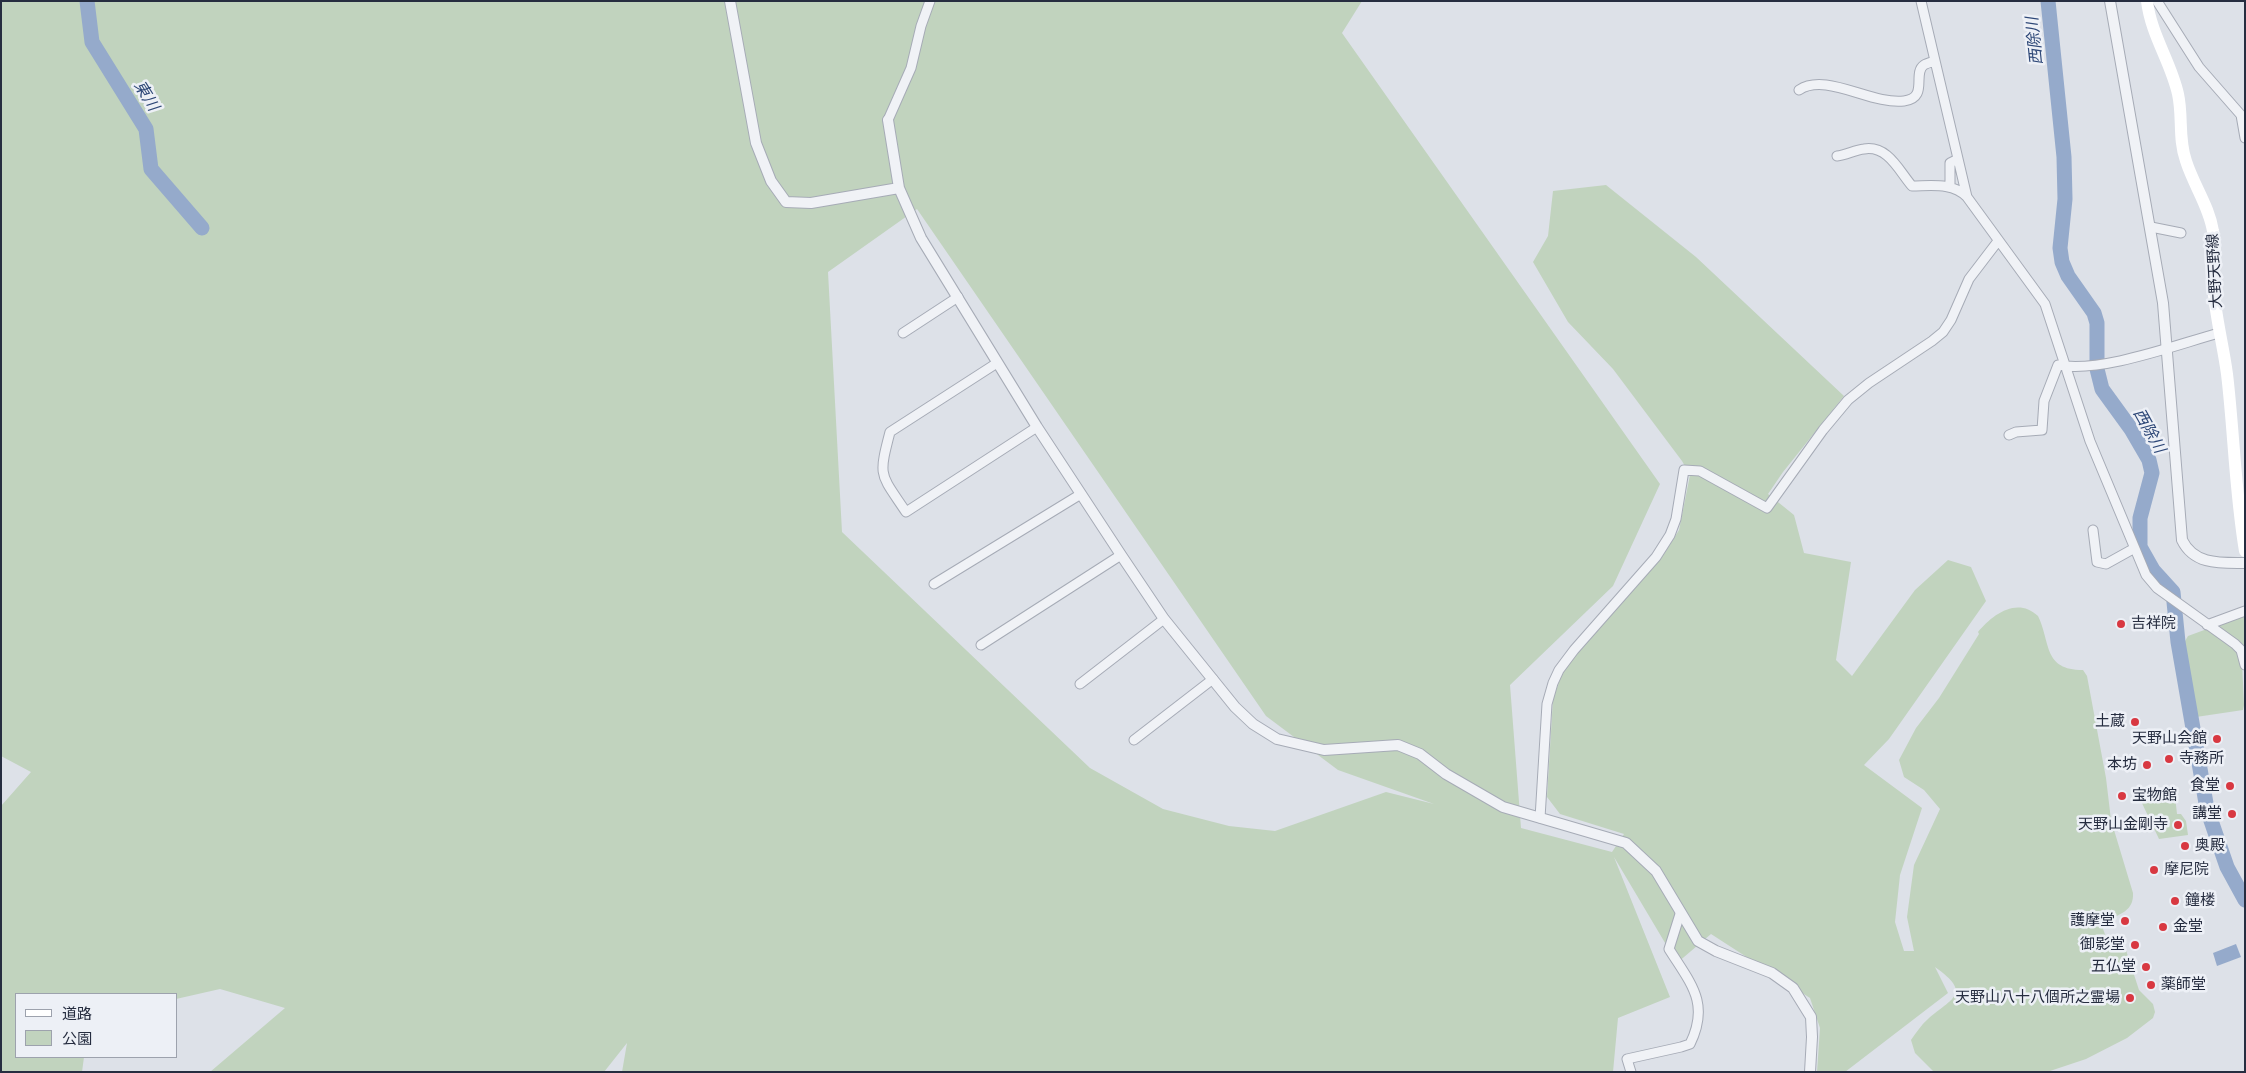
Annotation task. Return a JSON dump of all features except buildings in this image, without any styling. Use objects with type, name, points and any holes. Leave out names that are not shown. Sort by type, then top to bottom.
[{"type":"main road","name":"大野天野線","points":[[2147,1],[2156,40],[2179,95],[2180,137],[2185,161],[2207,208],[2213,231],[2216,258],[2213,283],[2219,333],[2227,374],[2238,513],[2245,551]]},
{"type":"street","points":[[730,1],[756,142],[771,181],[786,202],[811,203],[899,188]]},
{"type":"street","points":[[930,1],[910,68],[888,120],[899,188],[921,238],[1037,427],[1164,619],[1235,707],[1252,724],[1277,738],[1324,750],[1398,746],[1420,754],[1446,774],[1503,807],[1626,843],[1656,871],[1680,914],[1698,941],[1716,951],[1772,973],[1793,988],[1811,1016],[1810,1072]]},
{"type":"street","points":[[1922,1],[1967,197]]},
{"type":"street","points":[[2110,1],[2151,227],[2168,346],[2182,540],[2191,553],[2208,561],[2245,563]]},
{"type":"street","points":[[2157,1],[2198,67],[2241,115],[2245,138]]},
{"type":"street","points":[[1799,90],[1814,84],[1846,90],[1860,96],[1901,102],[1910,100],[1918,91],[1920,70],[1923,65],[1935,61]]},
{"type":"street","points":[[1837,156],[1870,148],[1887,156],[1912,186],[1950,187],[1961,191],[1967,197],[2044,304],[2090,441],[2133,549],[2146,576],[2157,588],[2241,650],[2245,665]]},
{"type":"street","points":[[1950,187],[1950,163],[1958,159]]},
{"type":"street","points":[[2151,227],[2180,233]]},
{"type":"street","points":[[1540,818],[1547,704],[1552,683],[1574,650],[1656,557],[1670,535],[1676,520],[1684,470],[1700,471],[1767,508],[1823,430],[1848,400],[1869,382],[1943,332],[1968,279],[1998,241]]},
{"type":"street","points":[[902,333],[958,297]]},
{"type":"street","points":[[2010,435],[2016,432],[2042,430],[2044,401],[2058,365],[2096,365],[2219,333]]},
{"type":"street","points":[[997,362],[890,432],[881,466],[883,478],[906,512],[1037,427]]},
{"type":"street","points":[[934,584],[1081,494]]},
{"type":"street","points":[[2093,530],[2097,562],[2106,564],[2133,549]]},
{"type":"street","points":[[981,645],[1121,555]]},
{"type":"street","points":[[2207,625],[2245,611]]},
{"type":"street","points":[[1080,684],[1164,619]]},
{"type":"street","points":[[1134,740],[1213,679]]},
{"type":"street","points":[[1631,1072],[1627,1059],[1690,1044],[1697,1029],[1699,1003],[1688,978],[1670,950],[1680,914]]},
{"type":"green space","points":[[1,1],[1362,1],[1342,33],[1660,484],[1613,586],[1510,685],[1521,828],[1612,852],[1624,834],[1560,814],[1547,797],[1553,699],[1564,668],[1664,554],[1679,530],[1690,475],[1682,461],[1613,369],[1568,322],[1533,262],[1548,236],[1553,191],[1606,185],[1696,257],[1844,396],[1783,472],[1768,494],[1794,515],[1804,553],[1851,562],[1836,660],[1852,676],[1915,590],[1948,560],[1971,567],[1986,601],[1889,739],[1864,765],[1922,808],[1900,875],[1895,922],[1904,951],[1914,951],[1907,917],[1914,865],[1940,809],[1924,790],[1904,777],[1899,760],[1916,728],[1939,698],[1979,634],[1978,632],[1990,620],[2005,610],[2022,608],[2030,610],[2038,616],[2050,653],[2055,660],[2070,669],[2083,670],[2087,676],[2106,778],[2111,820],[2133,893],[2133,899],[2129,908],[2106,921],[2103,929],[2109,945],[2124,944],[2139,990],[2153,1004],[2155,1012],[2153,1018],[2127,1038],[2086,1059],[2050,1071],[1934,1072],[1915,1053],[1911,1040],[1925,1021],[1955,995],[1956,990],[1953,984],[1947,976],[1935,967],[1948,993],[1845,1072],[1817,1072],[1820,1028],[1810,998],[1711,934],[1677,963],[1614,857],[1670,997],[1618,1018],[1613,1072],[622,1072],[627,1043],[604,1072],[210,1072],[285,1008],[220,989],[178,999],[178,993],[15,993],[15,1058],[84,1058],[82,1072],[1,1072],[1,806],[31,772],[1,756]],"holes":[[[917,209],[1266,716],[1338,770],[1434,804],[1386,792],[1275,831],[1229,826],[1163,809],[1090,768],[842,532],[828,272]]]},
{"type":"green space","points":[[2245,615],[2245,651],[2217,626]]},
{"type":"green space","points":[[2207,629],[2235,647],[2242,662],[2244,705],[2243,710],[2196,717],[2181,648],[2188,636]]},
{"type":"green space","points":[[2174,787],[2177,814],[2181,814],[2186,821],[2188,835],[2159,839],[2140,799],[2159,797],[2158,789]]},
{"type":"water","points":[[2236,944],[2241,957],[2217,966],[2213,953]]},
{"type":"waterway","name":"東川","points":[[87,1],[92,42],[146,129],[151,169],[202,228]]},
{"type":"waterway","name":"西除川","points":[[2048,1],[2064,157],[2065,199],[2060,248],[2062,262],[2068,276],[2094,313],[2097,323],[2097,369],[2102,389],[2131,429],[2149,460],[2152,473],[2140,518],[2140,547],[2153,570],[2173,592],[2178,642],[2207,809],[2227,867],[2245,900]]},
{"type":"place","name":"吉祥院","points":[[2121,624]]},
{"type":"place","name":"土蔵","points":[[2135,722]]},
{"type":"place","name":"天野山会館","points":[[2217,739]]},
{"type":"place","name":"寺務所","points":[[2169,759]]},
{"type":"place","name":"本坊","points":[[2147,765]]},
{"type":"place","name":"食堂","points":[[2230,786]]},
{"type":"place","name":"宝物館","points":[[2122,796]]},
{"type":"place","name":"講堂","points":[[2232,814]]},
{"type":"place","name":"天野山金剛寺","points":[[2178,825]]},
{"type":"place","name":"奥殿","points":[[2185,846]]},
{"type":"place","name":"摩尼院","points":[[2154,870]]},
{"type":"place","name":"鐘楼","points":[[2175,901]]},
{"type":"place","name":"護摩堂","points":[[2125,921]]},
{"type":"place","name":"金堂","points":[[2163,927]]},
{"type":"place","name":"御影堂","points":[[2135,945]]},
{"type":"place","name":"五仏堂","points":[[2146,967]]},
{"type":"place","name":"薬師堂","points":[[2151,985]]},
{"type":"place","name":"天野山八十八個所之霊場","points":[[2130,998]]}]
